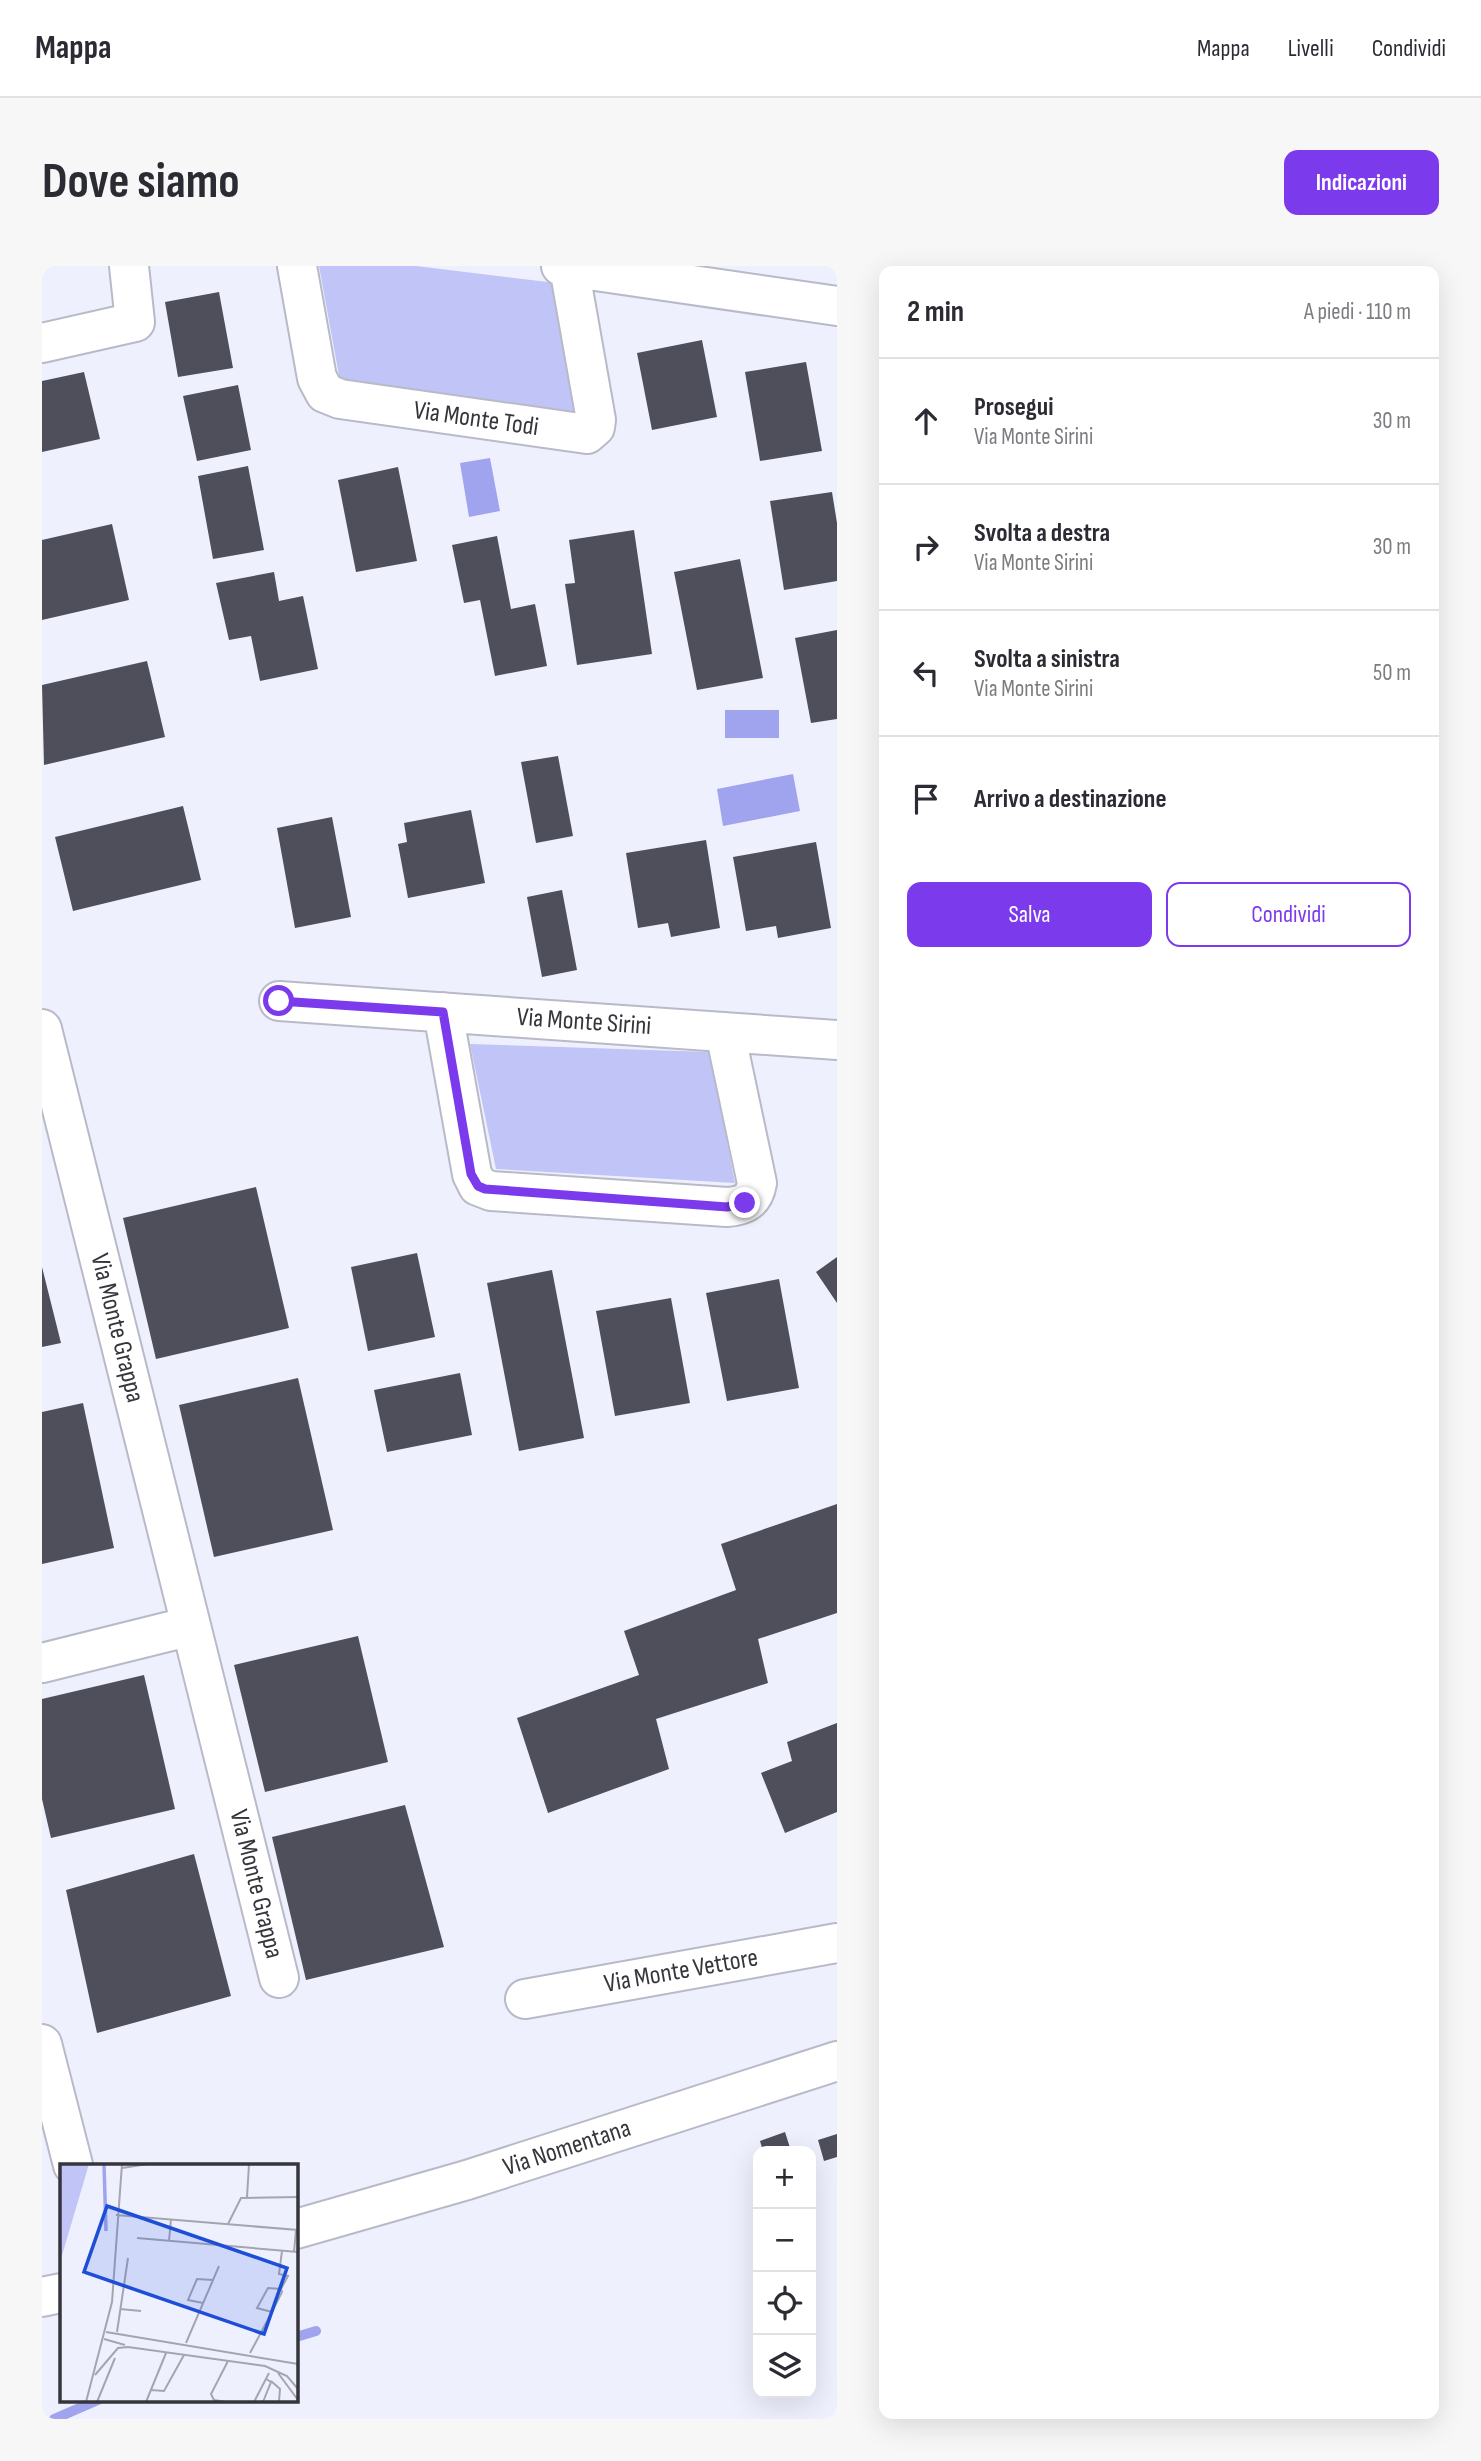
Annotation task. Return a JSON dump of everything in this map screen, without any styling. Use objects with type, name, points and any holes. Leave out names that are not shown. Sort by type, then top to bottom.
[{"type":"street","points":[[42,343],[135,322],[129,266]]},
{"type":"street","name":"Via Monte Todi","points":[[297,266],[317,378],[326,393],[340,399],[581,435],[592,432],[596,420],[565,267],[837,306]]},
{"type":"street","name":"Via Monte Sirini","points":[[279,1001],[837,1040]]},
{"type":"street","points":[[443,1012],[471,1174],[478,1186],[492,1191],[727,1207],[745,1203],[753,1197],[757,1183],[725,1032]]},
{"type":"street","name":"Via Monte Grappa","points":[[42,1029],[279,1978]]},
{"type":"street","points":[[42,1663],[191,1626]]},
{"type":"street","name":"Via Monte Vettore","points":[[524,1999],[837,1943]]},
{"type":"street","points":[[42,2044],[73,2164]]},
{"type":"street","name":"Via Nomentana","points":[[298,2228],[467,2180],[837,2061]]},
{"type":"street","points":[[42,2297],[60,2293]]},
{"type":"shaded area","points":[[319,266],[416,266],[556,283],[578,420],[340,381]]},
{"type":"shaded area","points":[[490,458],[500,511],[469,517],[460,463]]},
{"type":"shaded area","points":[[725,710],[779,710],[779,738],[725,738]]},
{"type":"shaded area","points":[[793,774],[800,811],[723,826],[717,789]]},
{"type":"shaded area","points":[[470,1044],[710,1052],[735,1183],[496,1169]]},
{"type":"building","points":[[219,292],[233,368],[178,377],[165,302]]},
{"type":"building","points":[[702,340],[717,417],[652,430],[637,353]]},
{"type":"building","points":[[806,362],[822,451],[760,461],[745,372]]},
{"type":"building","points":[[84,372],[100,439],[42,452],[42,381]]},
{"type":"building","points":[[238,385],[251,450],[197,461],[183,396]]},
{"type":"building","points":[[248,466],[264,550],[213,559],[198,476]]},
{"type":"building","points":[[398,467],[417,561],[356,572],[338,480]]},
{"type":"building","points":[[832,492],[837,523],[837,581],[784,590],[770,501]]},
{"type":"building","points":[[112,524],[129,600],[42,620],[42,540]]},
{"type":"building","points":[[634,530],[652,654],[577,665],[565,584],[575,583],[569,540]]},
{"type":"building","points":[[497,536],[511,609],[535,604],[547,666],[495,676],[480,600],[464,603],[452,545]]},
{"type":"building","points":[[740,559],[763,678],[697,690],[674,572]]},
{"type":"building","points":[[274,572],[279,601],[303,596],[318,669],[260,681],[251,636],[229,640],[216,583]]},
{"type":"building","points":[[837,630],[837,719],[811,723],[795,638]]},
{"type":"building","points":[[147,661],[165,737],[44,765],[42,685]]},
{"type":"building","points":[[558,756],[573,836],[536,843],[521,762]]},
{"type":"building","points":[[183,806],[201,880],[73,911],[55,837]]},
{"type":"building","points":[[471,810],[485,883],[408,898],[398,844],[407,842],[404,823]]},
{"type":"building","points":[[332,817],[351,917],[295,928],[277,828]]},
{"type":"building","points":[[706,840],[720,928],[671,937],[668,923],[638,928],[626,853]]},
{"type":"building","points":[[816,842],[831,928],[778,938],[776,926],[746,931],[733,857]]},
{"type":"building","points":[[562,890],[577,970],[542,977],[527,897]]},
{"type":"building","points":[[256,1187],[289,1328],[156,1359],[123,1218]]},
{"type":"building","points":[[417,1253],[435,1337],[368,1351],[351,1267]]},
{"type":"building","points":[[837,1257],[837,1303],[816,1272]]},
{"type":"building","points":[[42,1267],[61,1343],[42,1347]]},
{"type":"building","points":[[552,1270],[584,1438],[519,1451],[487,1283]]},
{"type":"building","points":[[779,1279],[799,1388],[727,1401],[706,1293]]},
{"type":"building","points":[[671,1298],[690,1403],[615,1416],[596,1311]]},
{"type":"building","points":[[460,1373],[472,1435],[387,1452],[374,1390]]},
{"type":"building","points":[[298,1378],[333,1530],[214,1557],[179,1405]]},
{"type":"building","points":[[83,1403],[114,1548],[42,1564],[42,1412]]},
{"type":"building","points":[[837,1504],[837,1613],[758,1639],[768,1683],[656,1719],[669,1769],[548,1813],[517,1718],[639,1675],[624,1631],[736,1590],[721,1544]]},
{"type":"building","points":[[358,1636],[388,1762],[265,1792],[234,1665]]},
{"type":"building","points":[[144,1675],[175,1809],[51,1838],[42,1799],[42,1699]]},
{"type":"building","points":[[837,1723],[837,1812],[785,1833],[761,1773],[792,1761],[787,1742]]},
{"type":"building","points":[[405,1805],[444,1947],[306,1980],[272,1837]]},
{"type":"building","points":[[194,1854],[231,1996],[97,2033],[66,1890]]},
{"type":"building","points":[[785,2132],[789,2146],[762,2146],[760,2141]]},
{"type":"building","points":[[837,2134],[837,2157],[824,2161],[818,2140]]},
{"type":"waterway","points":[[298,2336],[316,2331]]},
{"type":"waterway","points":[[54,2419],[93,2402]]},
{"type":"route","points":[[279,1001],[443,1012],[471,1174],[478,1186],[492,1191],[727,1207],[745,1203]]}]
